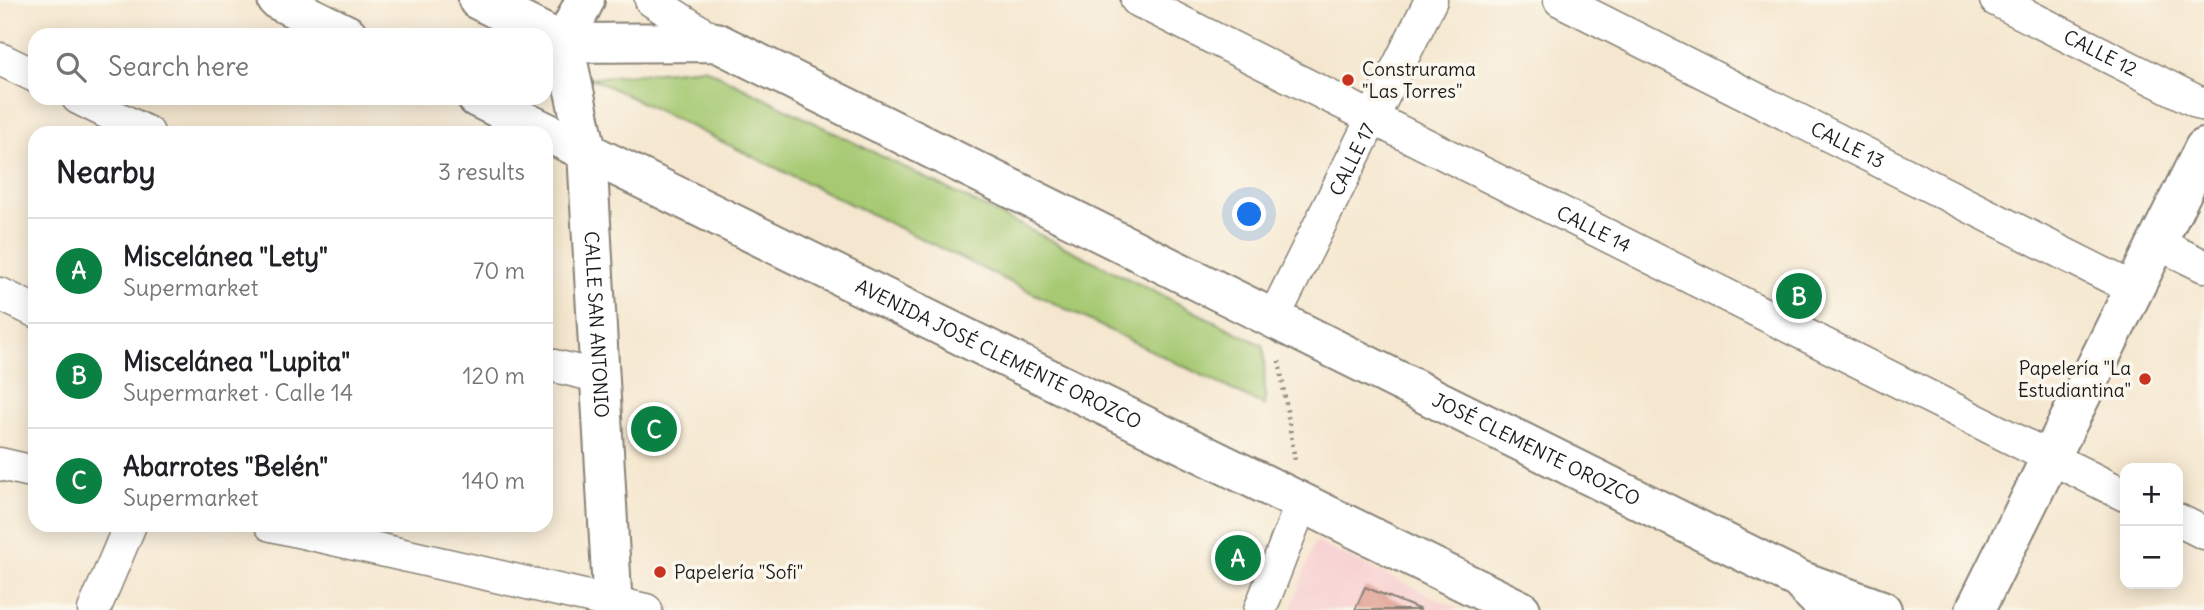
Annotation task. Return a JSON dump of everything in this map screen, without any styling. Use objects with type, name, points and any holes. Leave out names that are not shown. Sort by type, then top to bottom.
[{"type":"street","points":[[277,0],[334,28]]},
{"type":"street","points":[[478,0],[534,28]]},
{"type":"street","points":[[564,43],[585,0]]},
{"type":"street","points":[[651,0],[716,42],[1273,319]]},
{"type":"street","name":"CALLE 14","points":[[1138,0],[2120,493]]},
{"type":"street","name":"CALLE 17","points":[[1273,319],[1432,0]]},
{"type":"street","name":"CALLE 13","points":[[1560,0],[2134,289]]},
{"type":"street","name":"CALLE 12","points":[[1996,0],[2204,105]]},
{"type":"street","points":[[553,38],[564,43],[716,42]]},
{"type":"street","name":"CALLE SAN ANTONIO","points":[[564,43],[587,152],[601,377],[623,608]]},
{"type":"street","points":[[0,59],[28,73]]},
{"type":"street","points":[[92,105],[134,126]]},
{"type":"street","name":"AVENIDA JOSÉ CLEMENTE OROZCO","points":[[491,105],[534,126]]},
{"type":"street","name":"AVENIDA JOSÉ CLEMENTE OROZCO","points":[[553,135],[1521,610]]},
{"type":"street","points":[[1975,610],[2204,148]]},
{"type":"street","points":[[2157,243],[2204,266]]},
{"type":"street","points":[[0,294],[28,308]]},
{"type":"street","name":"JOSÉ CLEMENTE OROZCO","points":[[1273,319],[1798,579],[1882,610]]},
{"type":"street","points":[[553,366],[601,377]]},
{"type":"street","points":[[0,464],[28,470]]},
{"type":"street","points":[[1260,610],[1302,502]]},
{"type":"street","points":[[2183,522],[2204,533]]},
{"type":"street","points":[[94,610],[127,532]]},
{"type":"street","points":[[301,532],[623,608]]},
{"type":"street","name":"JOSÉ CLEMENTE OROZCO","points":[[1798,579],[1829,610]]},
{"type":"path","points":[[1273,319],[1302,502]]},
{"type":"shaded area","points":[[1315,541],[1461,610],[1291,610]]},
{"type":"green space","points":[[704,68],[1264,346],[1265,406],[591,78]]},
{"type":"building","points":[[1365,587],[1421,610],[1355,610]]},
{"type":"place","name":"Construrama \"Las Torres\"","points":[[1348,80]]},
{"type":"place","name":"Miscelánea \"Lupita\"","points":[[1799,296]]},
{"type":"place","name":"Papelería \"La Estudiantina\"","points":[[2145,379]]},
{"type":"place","name":"Abarrotes \"Belén\"","points":[[654,429]]},
{"type":"place","name":"Miscelánea \"Lety\"","points":[[1238,558]]},
{"type":"place","name":"Papelería \"Sofi\"","points":[[660,572]]}]
